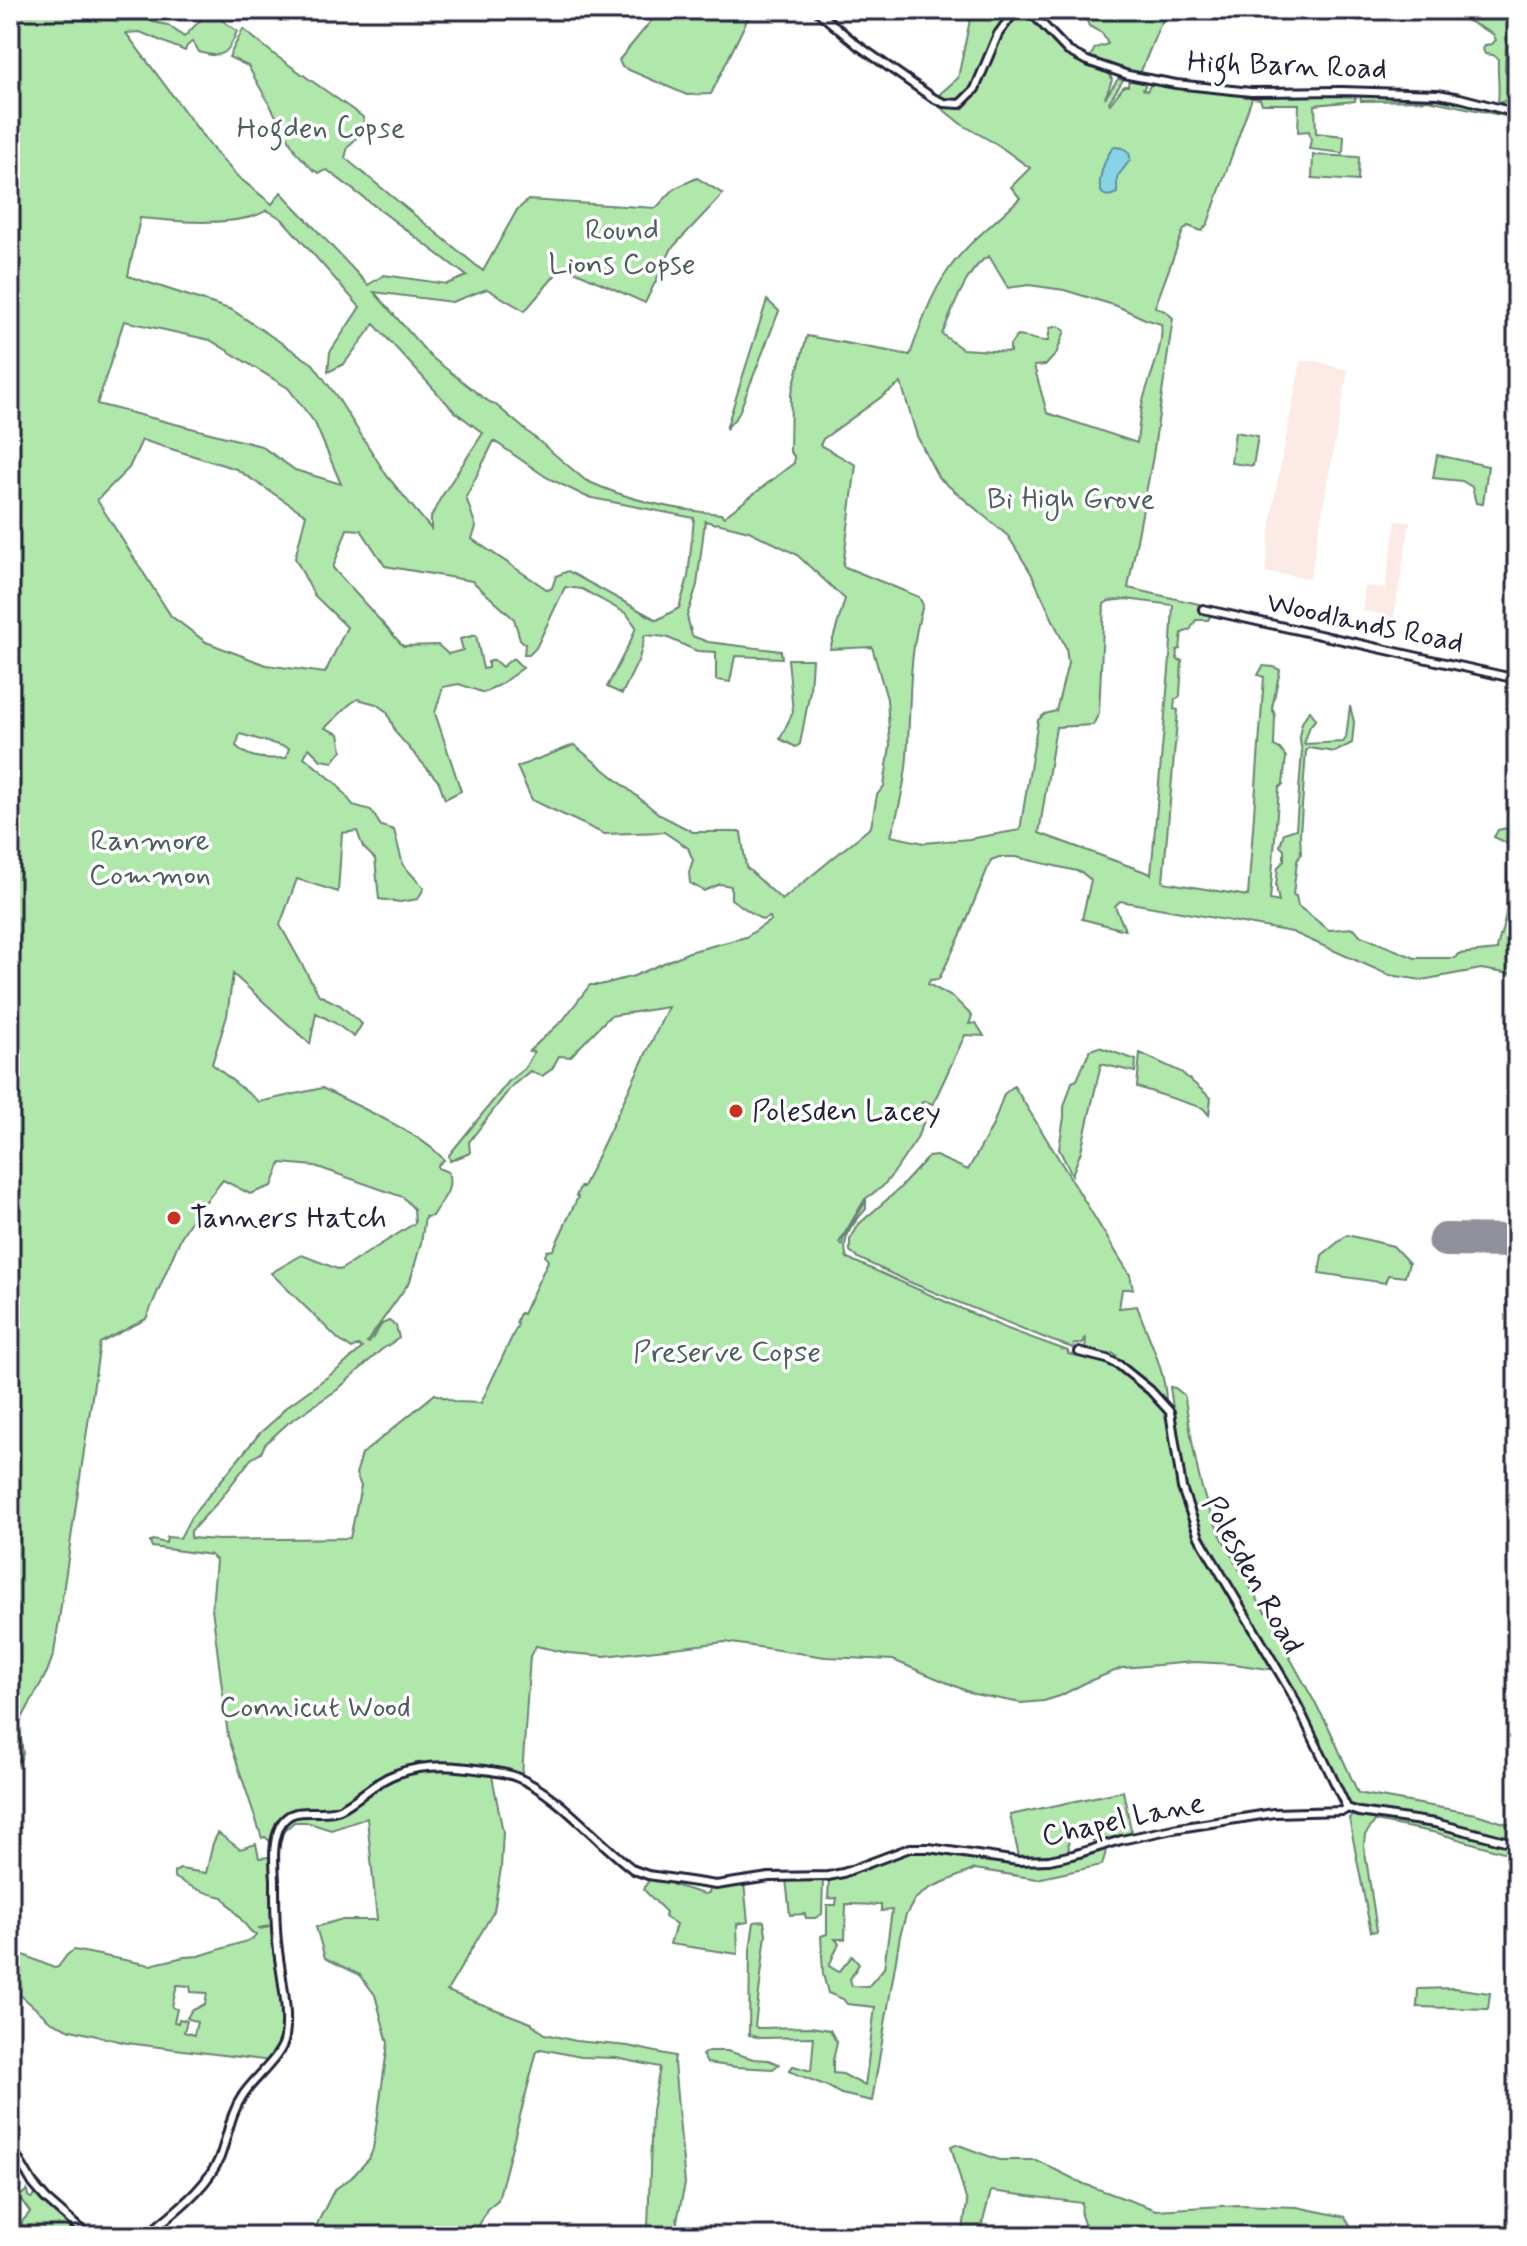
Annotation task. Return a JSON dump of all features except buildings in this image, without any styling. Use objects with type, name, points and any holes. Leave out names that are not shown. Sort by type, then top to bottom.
[{"type":"street","points":[[816,10],[856,44],[933,98],[944,103],[960,104],[975,89],[998,34],[1016,10]]},
{"type":"street","name":"High Barn Road","points":[[1029,10],[1068,51],[1128,75],[1251,92],[1438,94],[1517,113]]},
{"type":"street","points":[[1502,10],[1517,18]]},
{"type":"street","name":"Woodlands Road","points":[[1203,609],[1517,679]]},
{"type":"street","name":"Polesden Road","points":[[1079,1352],[1119,1365],[1150,1390],[1170,1412],[1182,1488],[1199,1537],[1291,1692],[1347,1808]]},
{"type":"street","name":"Chapel Lane","points":[[146,2236],[202,2185],[219,2158],[235,2107],[284,2042],[285,2014],[275,1926],[275,1842],[280,1827],[290,1815],[299,1812],[336,1811],[380,1781],[418,1767],[453,1766],[515,1776],[556,1803],[634,1870],[716,1885],[769,1877],[843,1873],[910,1848],[1018,1861],[1049,1860],[1173,1829],[1274,1813],[1343,1811],[1347,1808],[1435,1823],[1517,1844]]},
{"type":"street","points":[[10,2145],[33,2184],[88,2236]]},
{"type":"shaded area","points":[[1301,361],[1317,361],[1348,371],[1310,578],[1265,572],[1274,499]]},
{"type":"shaded area","points":[[1396,521],[1410,522],[1392,628],[1379,625],[1380,614],[1362,611],[1365,586],[1385,588]]},
{"type":"green space","points":[[10,10],[108,10],[117,22],[133,10],[153,22],[168,25],[184,37],[209,11],[237,31],[228,49],[219,55],[199,52],[193,41],[185,51],[140,32],[126,33],[212,148],[237,176],[272,204],[281,192],[368,285],[384,275],[447,284],[467,276],[327,170],[319,173],[313,170],[296,152],[248,66],[229,57],[243,29],[363,117],[365,129],[348,147],[345,158],[483,271],[517,210],[528,200],[656,208],[675,188],[697,178],[723,194],[672,248],[645,303],[563,266],[525,311],[487,289],[452,302],[374,292],[430,356],[496,405],[585,480],[634,498],[724,517],[794,463],[790,452],[791,395],[807,336],[910,355],[931,300],[949,269],[1020,198],[1011,187],[1030,168],[961,124],[935,103],[958,78],[972,10],[1027,10],[1068,54],[1109,72],[1112,80],[1105,98],[1118,79],[1123,80],[1110,104],[1124,86],[1128,86],[1129,77],[1144,81],[1143,89],[1147,91],[1151,84],[1253,89],[1386,88],[1387,94],[1453,100],[1517,116],[1514,118],[1428,100],[1361,101],[1360,95],[1356,95],[1355,101],[1315,105],[1316,133],[1344,136],[1343,153],[1309,149],[1309,131],[1298,132],[1299,104],[1262,104],[1260,99],[1252,98],[1208,223],[1202,231],[1188,226],[1183,231],[1155,307],[1173,318],[1153,456],[1128,588],[1199,604],[1198,610],[1212,614],[1208,620],[1196,620],[1190,630],[1182,633],[1180,649],[1177,650],[1177,659],[1182,661],[1180,695],[1175,699],[1174,709],[1178,710],[1163,882],[1248,896],[1264,677],[1258,675],[1263,666],[1274,667],[1280,670],[1272,708],[1275,715],[1274,746],[1286,757],[1283,784],[1279,788],[1270,900],[1279,902],[1276,886],[1278,867],[1284,861],[1284,850],[1280,846],[1284,833],[1296,829],[1302,724],[1310,711],[1316,719],[1304,744],[1343,742],[1350,706],[1354,722],[1352,743],[1335,752],[1309,748],[1306,751],[1301,854],[1297,861],[1293,895],[1298,906],[1329,930],[1354,928],[1361,936],[1415,958],[1455,958],[1458,954],[1497,950],[1506,911],[1510,849],[1505,842],[1494,837],[1498,830],[1512,827],[1516,778],[1512,774],[1517,748],[1517,850],[1509,942],[1512,955],[1517,956],[1517,975],[1481,969],[1422,980],[1389,975],[1292,932],[1120,901],[1115,906],[1125,930],[1082,919],[1091,880],[1081,872],[1016,857],[991,860],[939,979],[930,980],[928,984],[954,998],[972,1016],[969,1024],[976,1023],[984,1036],[965,1035],[933,1104],[924,1101],[920,1105],[919,1113],[925,1119],[916,1140],[882,1187],[865,1199],[839,1243],[842,1245],[866,1201],[866,1209],[847,1237],[847,1258],[1005,1328],[1068,1351],[1068,1354],[1111,1363],[1146,1389],[1169,1420],[1178,1476],[1193,1530],[1275,1670],[1194,1662],[1122,1668],[1060,1696],[1021,1703],[974,1694],[893,1660],[825,1657],[725,1642],[605,1656],[536,1646],[530,1656],[522,1776],[517,1781],[492,1776],[503,1832],[494,1911],[447,1991],[531,2023],[545,2034],[675,2056],[685,2184],[676,2236],[649,2236],[648,2228],[652,2110],[660,2067],[541,2049],[537,2051],[498,2200],[487,2209],[474,2236],[311,2236],[334,2190],[351,2178],[369,2159],[373,2149],[388,2043],[375,1995],[360,1975],[325,1958],[316,1927],[339,1920],[377,1920],[367,1818],[331,1830],[306,1822],[294,1822],[283,1832],[279,1849],[265,1837],[262,1838],[228,1736],[212,1608],[216,1560],[211,1555],[152,1547],[150,1542],[166,1543],[167,1537],[180,1538],[191,1517],[260,1433],[285,1408],[362,1348],[358,1345],[352,1349],[339,1340],[271,1273],[302,1255],[340,1270],[415,1223],[414,1209],[403,1197],[315,1166],[281,1163],[272,1186],[250,1194],[223,1180],[181,1237],[146,1319],[100,1343],[54,1653],[19,1724],[23,1754],[10,1777]],"holes":[[[267,210],[282,219],[360,307],[330,352],[328,372],[344,364],[374,324],[454,411],[483,433],[440,499],[431,517],[431,529],[387,476],[313,364],[232,310],[128,276],[140,218],[206,222],[241,219]],[[989,256],[1008,288],[1029,285],[1064,290],[1117,306],[1161,324],[1158,353],[1142,405],[1137,443],[1047,413],[1034,366],[1046,365],[1056,354],[1065,331],[1059,326],[1050,328],[1048,341],[1017,336],[1010,345],[1010,352],[962,349],[942,334],[974,270]],[[124,321],[210,340],[288,388],[315,423],[341,484],[295,470],[261,446],[97,404]],[[901,383],[917,436],[938,477],[1008,536],[1031,573],[1066,648],[1068,663],[1056,711],[1038,720],[1020,830],[924,843],[891,836],[906,768],[914,646],[923,605],[919,597],[843,566],[856,465],[820,445],[823,439]],[[142,440],[236,469],[306,515],[295,558],[314,595],[347,627],[325,673],[266,665],[206,642],[171,616],[97,500],[129,468]],[[494,441],[546,477],[587,497],[694,518],[688,577],[679,608],[657,620],[568,571],[556,576],[552,588],[548,590],[472,539],[476,527],[466,497]],[[705,521],[749,531],[796,554],[845,599],[830,649],[872,647],[887,699],[890,746],[884,786],[877,795],[871,827],[782,900],[746,867],[741,832],[693,832],[660,815],[574,745],[517,767],[532,800],[604,834],[664,832],[688,848],[693,860],[689,872],[690,883],[704,891],[720,884],[731,886],[731,899],[762,920],[770,917],[771,920],[746,937],[689,952],[634,976],[590,985],[563,1020],[529,1051],[534,1052],[525,1068],[509,1081],[449,1155],[450,1161],[470,1153],[469,1142],[512,1086],[530,1071],[542,1076],[552,1069],[559,1056],[570,1057],[610,1016],[668,1007],[583,1187],[580,1187],[553,1250],[547,1251],[545,1256],[548,1261],[523,1314],[520,1313],[518,1324],[481,1403],[456,1402],[435,1394],[362,1454],[356,1474],[361,1486],[350,1538],[191,1538],[191,1531],[251,1459],[261,1453],[265,1444],[399,1338],[396,1326],[389,1321],[382,1324],[367,1342],[410,1281],[425,1217],[432,1216],[446,1196],[449,1185],[448,1172],[438,1168],[444,1160],[420,1140],[387,1120],[322,1088],[259,1102],[212,1064],[227,1016],[233,974],[310,1044],[316,1013],[354,1037],[362,1024],[340,1005],[319,995],[280,925],[297,879],[338,892],[342,833],[357,831],[363,847],[375,859],[379,899],[400,902],[418,899],[424,888],[403,865],[394,830],[381,826],[371,810],[353,805],[337,784],[304,757],[309,748],[321,760],[333,762],[342,750],[339,734],[325,728],[358,699],[376,704],[387,712],[396,733],[439,782],[445,799],[461,791],[435,713],[443,687],[459,684],[484,693],[523,668],[513,658],[502,667],[494,660],[488,662],[488,668],[483,669],[476,635],[460,639],[463,650],[448,654],[438,645],[403,646],[333,568],[347,529],[361,530],[385,566],[472,581],[514,619],[520,639],[525,644],[524,655],[529,655],[536,648],[565,587],[582,589],[627,614],[636,627],[607,687],[622,694],[639,659],[645,635],[666,637],[697,651],[716,652],[716,680],[730,682],[735,656],[782,658],[781,651],[708,642],[692,636],[687,616],[697,585]],[[1126,599],[1173,605],[1151,874],[1039,833],[1056,727],[1093,725],[1099,713],[1104,604]],[[240,734],[289,748],[286,758],[247,754],[236,746]]]},
{"type":"green space","points":[[660,10],[752,10],[711,94],[687,95],[622,67],[619,60]]},
{"type":"green space","points":[[1083,10],[1170,10],[1159,27],[1139,76],[1089,59],[1095,48],[1108,44],[1102,33],[1089,26]]},
{"type":"green space","points":[[1447,10],[1496,10],[1517,20],[1517,41],[1510,40],[1506,44],[1505,70],[1511,81],[1509,97],[1503,102],[1498,102],[1498,59],[1485,54],[1483,49],[1496,40],[1493,34]]},
{"type":"green space","points":[[1313,155],[1359,157],[1358,181],[1312,178]]},
{"type":"green space","points":[[767,300],[779,311],[738,415],[726,429]]},
{"type":"green space","points":[[1235,432],[1258,436],[1253,466],[1231,463]]},
{"type":"green space","points":[[1437,455],[1488,466],[1483,504],[1476,503],[1472,487],[1462,481],[1433,478]]},
{"type":"green space","points":[[788,659],[812,659],[810,691],[800,744],[796,747],[780,739],[793,712]]},
{"type":"green space","points":[[1099,1047],[1136,1060],[1135,1072],[1101,1064],[1081,1151],[1072,1175],[1059,1149],[1064,1107],[1072,1082],[1077,1080],[1090,1050]]},
{"type":"green space","points":[[1140,1053],[1181,1072],[1211,1098],[1209,1115],[1203,1108],[1137,1087]]},
{"type":"green space","points":[[1014,1086],[1130,1275],[1133,1289],[1122,1289],[1119,1308],[1137,1306],[1160,1367],[1166,1403],[1116,1360],[1117,1356],[1112,1353],[1109,1357],[1085,1350],[1086,1337],[1082,1344],[1074,1344],[1073,1348],[1050,1340],[907,1281],[858,1258],[850,1251],[850,1240],[859,1224],[898,1190],[928,1157],[936,1156],[968,1170],[993,1125],[1004,1094]]},
{"type":"green space","points":[[1347,1235],[1393,1246],[1409,1263],[1405,1277],[1388,1275],[1385,1283],[1319,1273],[1322,1255]]},
{"type":"green space","points":[[1170,1387],[1184,1395],[1201,1485],[1217,1528],[1265,1612],[1274,1613],[1281,1619],[1282,1636],[1291,1644],[1289,1656],[1329,1728],[1358,1793],[1476,1814],[1517,1827],[1517,1842],[1432,1819],[1349,1806],[1296,1696],[1200,1534],[1184,1486]]},
{"type":"green space","points":[[1123,1791],[1132,1834],[1094,1844],[1091,1834],[1068,1837],[1069,1851],[1050,1857],[1019,1857],[1010,1815]]},
{"type":"green space","points":[[1356,1814],[1435,1825],[1517,1846],[1517,1856],[1437,1833],[1375,1821],[1365,1835],[1364,1845],[1377,1931],[1371,1932],[1349,1818]]},
{"type":"green space","points":[[218,1833],[240,1849],[256,1844],[259,1858],[269,1857],[272,1860],[274,1921],[270,1926],[259,1928],[275,1926],[286,2036],[271,2061],[127,2043],[71,2030],[50,2021],[10,1986],[10,1949],[54,1968],[74,1950],[150,1965],[199,1956],[253,1939],[256,1935],[223,1897],[198,1890],[174,1877],[174,1872],[180,1869],[206,1873]],"holes":[[[177,1985],[190,1986],[191,1992],[207,1993],[205,2004],[191,2011],[187,2018],[197,2022],[194,2035],[184,2032],[187,2021],[179,2019],[178,2023],[174,2022],[177,2009],[172,2007]]]},
{"type":"green space","points":[[1107,1848],[1102,1865],[1037,1879],[975,1869],[930,1888],[915,1899],[900,1936],[872,2101],[841,2094],[789,2071],[793,2066],[811,2071],[814,2037],[760,2038],[749,2035],[750,1950],[754,1922],[764,1921],[766,1934],[755,2026],[830,2030],[837,2043],[833,2073],[843,2074],[865,2086],[875,2007],[847,2004],[828,1993],[823,1974],[821,1936],[827,1934],[827,1905],[836,1905],[837,1898],[828,1899],[829,1878],[903,1854],[928,1850],[1049,1863]],"holes":[[[846,1904],[881,1905],[881,1911],[892,1910],[884,1968],[868,1987],[852,1986],[850,1979],[859,1964],[852,1956],[839,1972],[829,1966],[839,1943],[835,1939],[845,1939]]]},
{"type":"green space","points":[[650,1879],[672,1881],[673,1885],[704,1894],[709,1893],[710,1887],[744,1883],[748,1922],[737,1924],[738,1954],[670,1944],[676,1924],[665,1917],[666,1912],[643,1889]]},
{"type":"green space","points":[[786,1879],[819,1879],[823,1882],[822,1914],[815,1918],[806,1918],[805,1914],[790,1915]]},
{"type":"green space","points":[[1454,1988],[1490,1993],[1488,2009],[1417,2007],[1418,1989]]},
{"type":"green space","points":[[708,2051],[727,2051],[779,2064],[773,2069],[707,2063],[702,2055]]},
{"type":"green space","points":[[956,2144],[999,2160],[1036,2160],[1084,2184],[1156,2210],[1239,2205],[1297,2207],[1345,2217],[1357,2236],[1088,2236],[1081,2215],[1082,2203],[991,2191],[979,2236],[962,2236],[967,2203],[951,2146]]},
{"type":"green space","points":[[27,2190],[28,2196],[31,2198],[37,2194],[70,2224],[68,2227],[76,2233],[74,2236],[37,2236],[21,2223],[30,2212],[19,2197]]},
{"type":"water","points":[[1114,147],[1126,150],[1130,160],[1117,177],[1117,193],[1108,196],[1100,188],[1100,180],[1105,161]]},
{"type":"runway","points":[[1445,1240],[1517,1241]]},
{"type":"place","name":"Polesden Lacey","points":[[736,1111]]},
{"type":"place","name":"Tanners Hatch","points":[[174,1218]]},
{"type":"park label","name":"Hogden Copse","points":[[321,128]]},
{"type":"park label","name":"Round Lions Copse","points":[[622,247]]},
{"type":"park label","name":"Bi High Grove","points":[[1071,499]]},
{"type":"park label","name":"Ranmore Common","points":[[150,858]]},
{"type":"park label","name":"Preserve Copse","points":[[727,1352]]},
{"type":"park label","name":"Connicut Wood","points":[[315,1707]]}]
